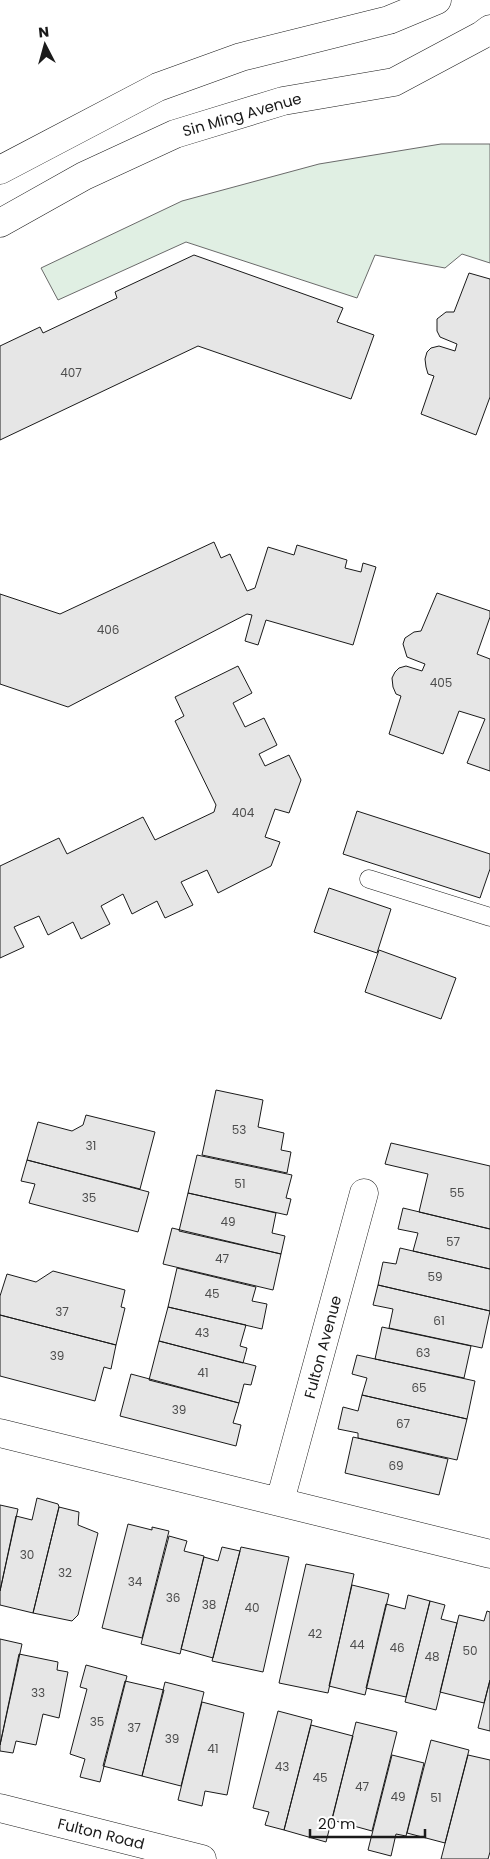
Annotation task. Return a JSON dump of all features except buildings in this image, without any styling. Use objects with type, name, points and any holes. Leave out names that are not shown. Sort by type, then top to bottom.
[{"type":"street","points":[[0,170],[158,87],[241,57],[389,20],[437,0]]},
{"type":"street","name":"Sin Ming Avenue","points":[[0,223],[84,176],[175,134],[283,101],[394,82],[490,29]]},
{"type":"street","name":"Fulton Avenue","points":[[280,1501],[364,1193]]},
{"type":"street","points":[[0,1433],[490,1554]]},
{"type":"street","name":"Fulton Road","points":[[0,1808],[202,1859]]},
{"type":"lane","points":[[370,879],[490,917]]},
{"type":"green space","points":[[441,144],[490,144],[490,263],[462,254],[445,268],[375,255],[357,298],[186,242],[58,300],[41,268],[182,201],[319,164]]}]
